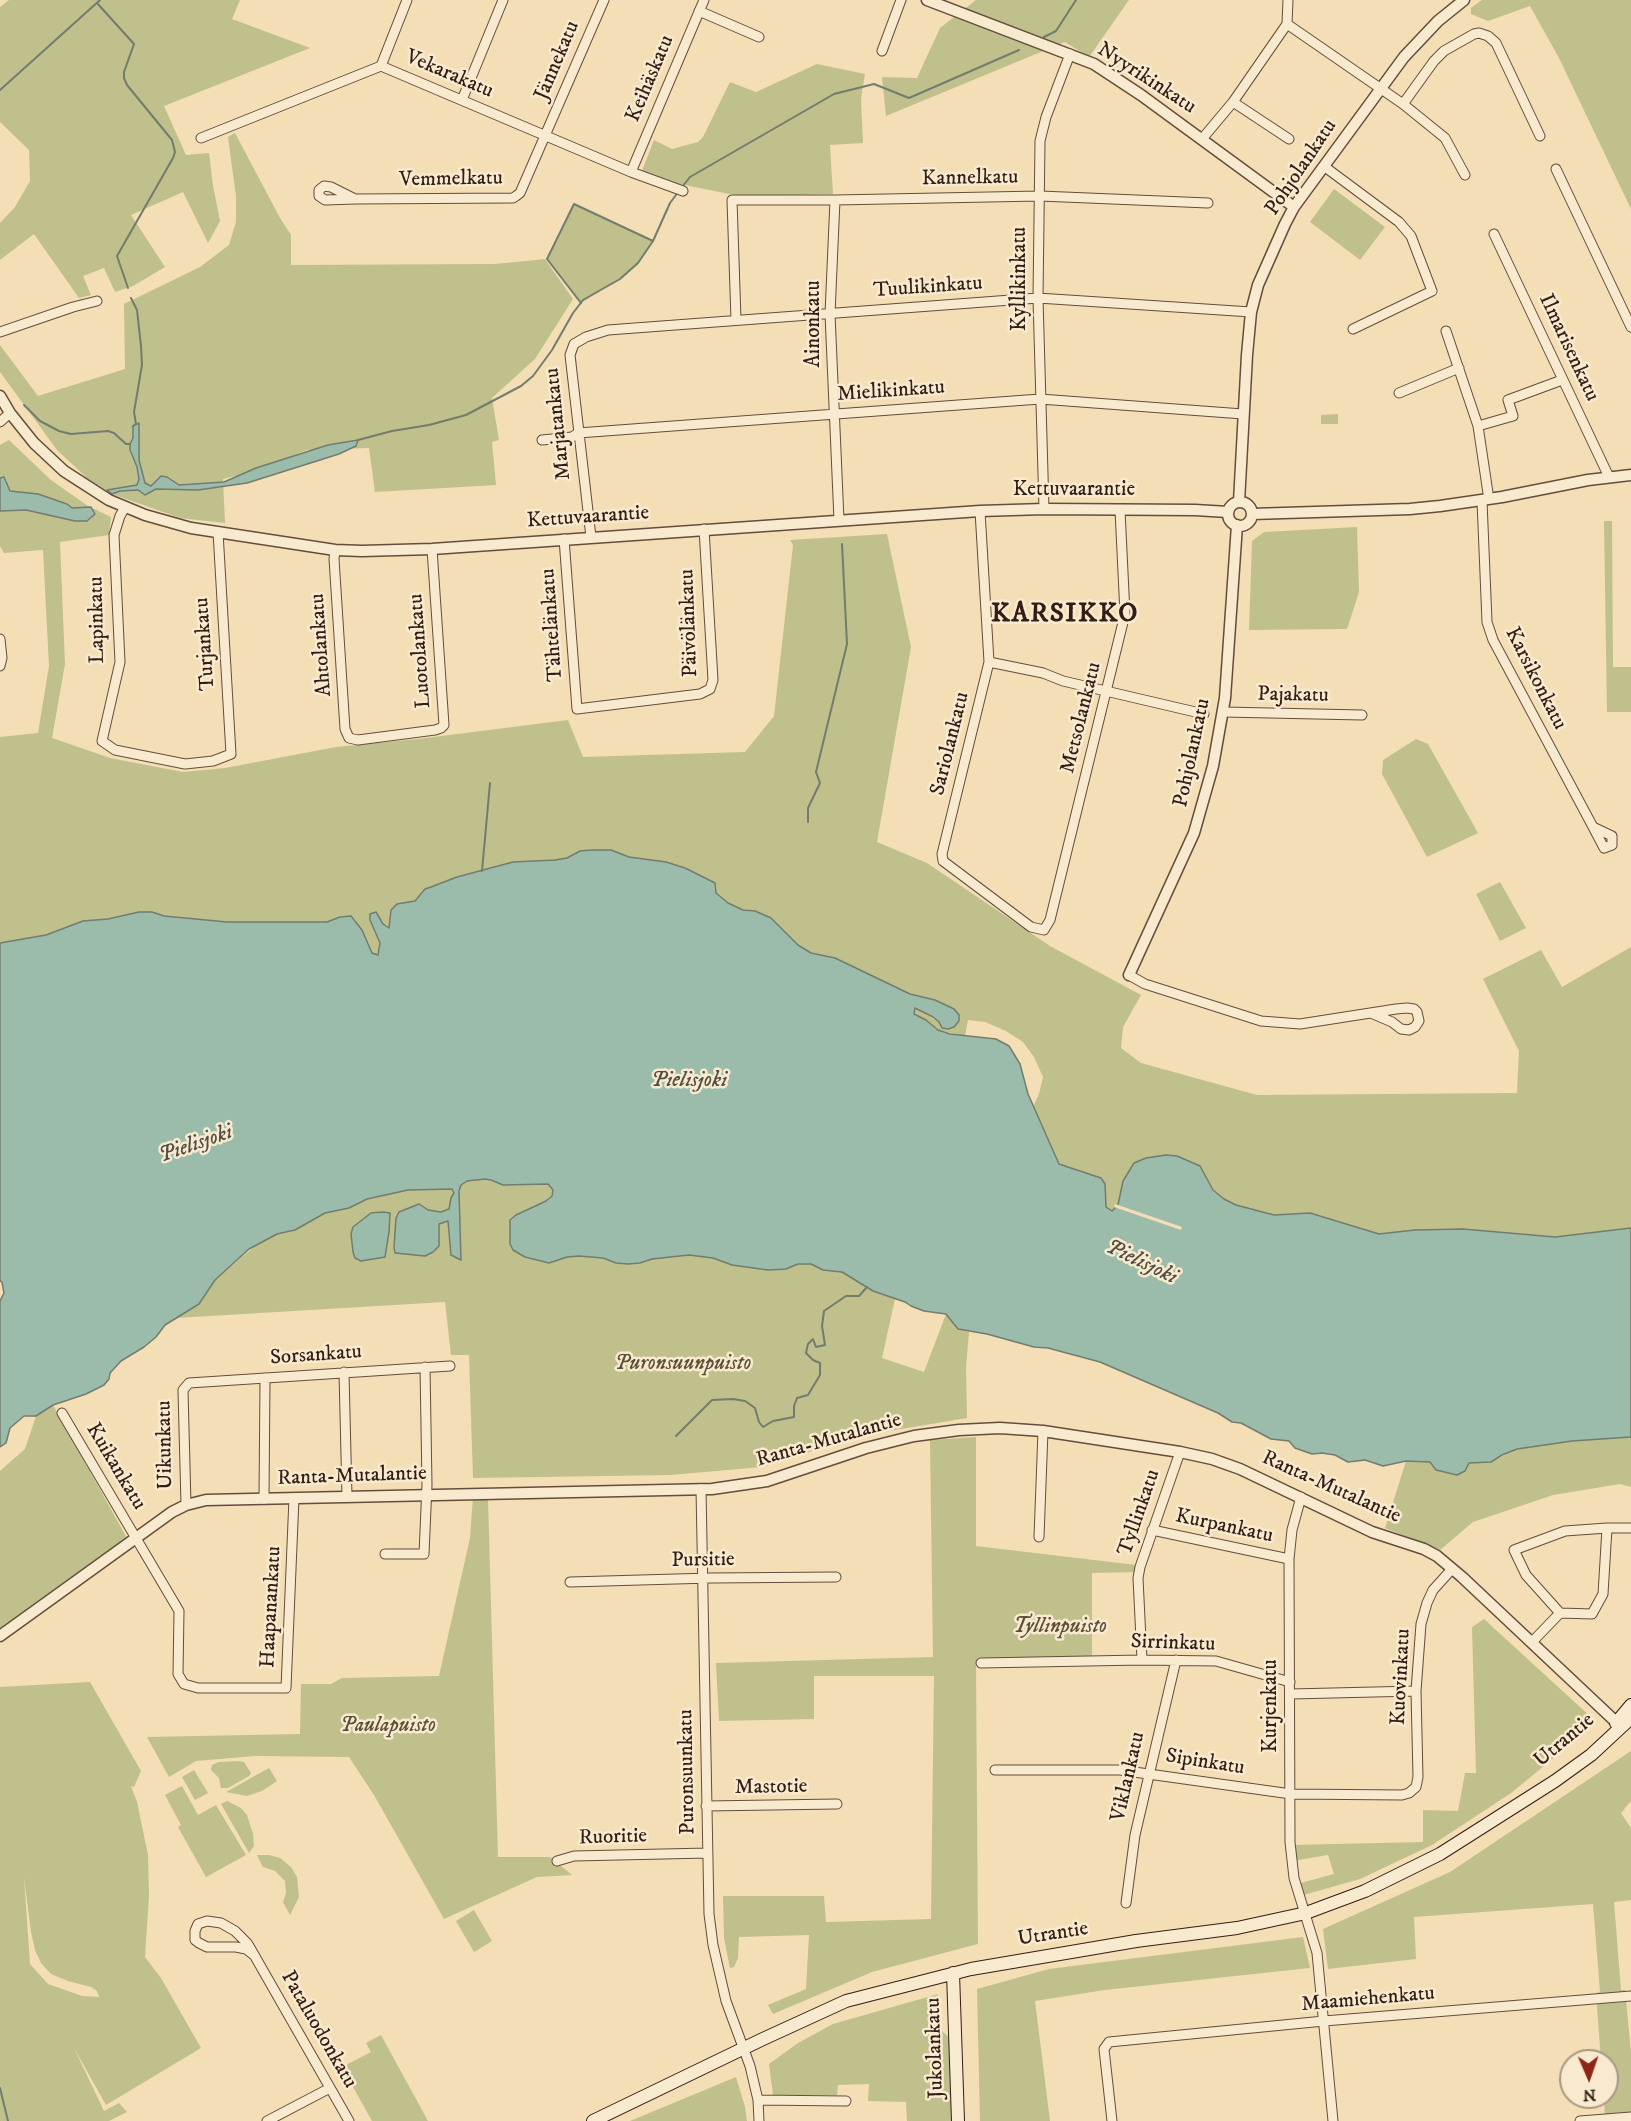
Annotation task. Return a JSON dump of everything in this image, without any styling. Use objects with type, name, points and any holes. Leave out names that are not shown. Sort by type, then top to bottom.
[{"type":"main road","name":"Utrantie","points":[[593,2121],[846,2001],[953,1973],[1065,1952],[1238,1928],[1306,1913],[1365,1891],[1440,1854],[1591,1755],[1619,1725],[1631,1705]]},
{"type":"main road","name":"Utrantie","points":[[1619,1725],[1631,1718]]},
{"type":"main road","name":"Jukolankatu","points":[[953,1973],[958,2121]]},
{"type":"street","points":[[381,66],[407,0]]},
{"type":"street","points":[[462,100],[503,0]]},
{"type":"street","name":"Jännekatu","points":[[545,136],[604,0]]},
{"type":"street","name":"Keihäskatu","points":[[631,172],[704,0]]},
{"type":"street","points":[[882,51],[902,0]]},
{"type":"street","name":"Nyyrikinkatu","points":[[927,0],[1094,64],[1202,139],[1294,207]]},
{"type":"street","points":[[1202,139],[1233,102],[1287,24],[1288,0]]},
{"type":"street","name":"Pohjolankatu","points":[[1239,502],[1251,312],[1258,285],[1294,207],[1404,57],[1464,0]]},
{"type":"street","points":[[699,10],[759,37]]},
{"type":"street","points":[[1287,24],[1403,104],[1445,138],[1465,175]]},
{"type":"street","points":[[1403,104],[1444,51],[1474,33],[1479,33],[1488,36],[1496,43],[1540,136]]},
{"type":"street","name":"Kyllikinkatu","points":[[1044,509],[1038,298],[1040,141],[1042,129],[1070,54]]},
{"type":"street","name":"Vekarakatu","points":[[201,138],[381,66],[631,172],[683,191]]},
{"type":"street","points":[[1233,102],[1288,139]]},
{"type":"street","name":"Vemmelkatu","points":[[355,199],[513,198],[520,193],[545,136]]},
{"type":"street","points":[[1325,167],[1399,222],[1411,236],[1432,291],[1353,329]]},
{"type":"street","points":[[1556,169],[1631,327]]},
{"type":"street","name":"Kannelkatu","points":[[736,320],[732,200],[1041,196],[1208,203]]},
{"type":"street","name":"Ainonkatu","points":[[835,200],[830,314],[839,520]]},
{"type":"street","name":"Ilmarisenkatu","points":[[1494,234],[1609,477]]},
{"type":"street","name":"Tuulikinkatu","points":[[608,330],[1038,298],[1251,312]]},
{"type":"street","points":[[0,332],[97,301]]},
{"type":"street","name":"Marjatankatu","points":[[591,537],[570,355],[574,344],[586,337],[608,330]]},
{"type":"street","name":"Karsikonkatu","points":[[1446,331],[1478,426],[1485,497],[1487,622],[1493,640],[1593,827]]},
{"type":"street","points":[[1400,393],[1459,368]]},
{"type":"street","points":[[1478,426],[1513,416],[1508,399],[1562,380]]},
{"type":"street","name":"Kettuvaarantie","points":[[0,396],[10,413],[34,443],[64,471],[125,507],[167,522],[336,550],[432,549],[980,511],[1044,509],[1228,512]]},
{"type":"street","name":"Mielikinkatu","points":[[542,440],[573,437],[578,433],[1040,399],[1243,414]]},
{"type":"street","points":[[0,422],[10,413]]},
{"type":"street","points":[[1252,514],[1410,509],[1631,475]]},
{"type":"street","points":[[1239,502],[1248,505],[1252,514],[1247,523],[1237,525],[1231,522],[1228,512],[1232,505],[1239,502]]},
{"type":"street","name":"Lapinkatu","points":[[125,507],[114,535],[120,662],[102,741],[115,750],[174,763],[213,761],[231,754]]},
{"type":"street","name":"Metsolankatu","points":[[1044,930],[1050,920],[1106,690],[1116,658],[1116,646],[1126,605],[1120,510]]},
{"type":"street","name":"Sariolankatu","points":[[980,511],[989,662],[942,854],[943,861],[1031,927],[1044,930]]},
{"type":"street","name":"Pohjolankatu","points":[[1129,975],[1194,833],[1213,766],[1224,712],[1237,525]]},
{"type":"street","name":"Päivölänkatu","points":[[577,709],[700,694],[710,689],[713,680],[704,529]]},
{"type":"street","name":"Turjankatu","points":[[218,532],[231,754]]},
{"type":"street","name":"Tähtelänkatu","points":[[564,539],[577,709]]},
{"type":"street","name":"Luotolankatu","points":[[349,738],[358,740],[435,730],[444,725],[432,549]]},
{"type":"street","name":"Ahtolankatu","points":[[336,550],[334,559],[345,729],[349,738]]},
{"type":"street","points":[[0,639],[2,658],[0,666]]},
{"type":"street","points":[[989,662],[1043,673],[1055,679],[1204,714]]},
{"type":"street","name":"Pajakatu","points":[[1224,712],[1362,714]]},
{"type":"street","points":[[1129,975],[1145,984],[1261,1021],[1300,1024],[1396,1009],[1414,1009],[1419,1021],[1409,1030],[1401,1029],[1392,1022],[1371,1013]]},
{"type":"street","name":"Sorsankatu","points":[[185,1386],[189,1383],[450,1366]]},
{"type":"street","points":[[385,1554],[424,1554],[427,1494],[425,1367]]},
{"type":"street","points":[[344,1372],[347,1497]]},
{"type":"street","points":[[264,1499],[265,1378]]},
{"type":"street","name":"Uikunkatu","points":[[185,1386],[183,1390],[186,1505]]},
{"type":"street","name":"Kuikankatu","points":[[63,1413],[179,1611],[178,1674],[184,1684]]},
{"type":"street","name":"Ranta-Mutalantie","points":[[0,1636],[135,1538],[186,1505],[206,1500],[701,1490],[767,1481],[866,1448],[914,1436],[959,1430],[1000,1428],[1043,1431],[1212,1458],[1301,1497],[1372,1532],[1424,1549],[1437,1556],[1452,1569],[1619,1725]]},
{"type":"street","points":[[1039,1537],[1043,1431]]},
{"type":"street","name":"Tyllinkatu","points":[[1142,1659],[1138,1578],[1152,1530],[1180,1452]]},
{"type":"street","name":"Puronsuunkatu","points":[[701,1490],[709,1914],[713,1945],[726,2001],[744,2049],[758,2100],[759,2121]]},
{"type":"street","name":"Kurjenkatu","points":[[1301,1497],[1292,1530],[1289,1559],[1290,1842],[1294,1878],[1317,1953],[1333,2121]]},
{"type":"street","name":"Haapanankatu","points":[[184,1684],[198,1688],[286,1688],[294,1498]]},
{"type":"street","points":[[1607,1528],[1603,1594],[1592,1614],[1560,1613],[1526,1575],[1514,1550],[1565,1531],[1607,1528],[1631,1528]]},
{"type":"street","name":"Kurpankatu","points":[[1152,1530],[1289,1559]]},
{"type":"street","name":"Kuovinkatu","points":[[1409,1793],[1416,1787],[1418,1777],[1416,1691],[1419,1643],[1427,1603],[1433,1590],[1452,1569]]},
{"type":"street","name":"Pursitie","points":[[570,1582],[836,1577]]},
{"type":"street","points":[[1532,1642],[1560,1613]]},
{"type":"street","name":"Sirrinkatu","points":[[981,1663],[1142,1659],[1215,1661],[1290,1682]]},
{"type":"street","name":"Viklankatu","points":[[1126,1903],[1135,1836],[1176,1660]]},
{"type":"street","points":[[1291,1694],[1416,1691]]},
{"type":"street","name":"Sipinkatu","points":[[995,1770],[1120,1770],[1291,1794],[1402,1795],[1409,1793]]},
{"type":"street","name":"Mastotie","points":[[706,1806],[837,1804]]},
{"type":"street","name":"Ruoritie","points":[[557,1861],[574,1856],[708,1853]]},
{"type":"street","name":"Pataluodonkatu","points":[[255,1956],[236,1947],[207,1947],[200,1944],[195,1940],[198,1924],[207,1921],[221,1923],[247,1943],[255,1956],[349,2121]]},
{"type":"street","name":"Maamiehenkatu","points":[[1112,2121],[1104,2049],[1109,2042],[1324,2021],[1631,1996]]},
{"type":"street","points":[[267,2121],[330,2088]]},
{"type":"street","points":[[758,2100],[846,2101]]},
{"type":"street","points":[[1580,2121],[1631,2117]]},
{"type":"green space","points":[[9,0],[240,0],[232,19],[310,48],[164,106],[186,155],[209,153],[220,221],[208,243],[183,192],[131,215],[165,267],[133,286],[115,292],[104,268],[83,276],[91,295],[79,298],[34,234],[0,260],[0,223],[15,207],[30,181],[29,150],[0,122],[0,7]]},
{"type":"green space","points":[[976,0],[1129,0],[1089,57],[1065,42],[886,116],[882,77],[917,78],[940,28]]},
{"type":"green space","points":[[1482,0],[1631,0],[1631,209],[1559,58],[1530,6],[1488,21],[1471,14],[1471,8]]},
{"type":"green space","points":[[817,64],[865,74],[861,99],[863,143],[830,145],[833,194],[739,196],[665,181],[642,171],[654,140],[672,149],[698,142],[703,137],[730,82],[756,92]]},
{"type":"green space","points":[[235,133],[291,235],[291,265],[495,264],[545,259],[573,299],[535,359],[492,398],[499,440],[492,442],[496,485],[375,492],[369,448],[307,450],[251,472],[223,479],[225,523],[180,518],[112,494],[87,478],[57,450],[0,372],[0,345],[38,396],[125,369],[124,304],[200,267],[229,245],[236,222],[236,196],[228,137]]},
{"type":"green space","points":[[1334,189],[1385,227],[1360,260],[1310,222]]},
{"type":"green space","points":[[574,204],[653,241],[638,263],[626,274],[581,303],[547,259]]},
{"type":"green space","points":[[1338,414],[1338,424],[1321,424],[1321,415]]},
{"type":"green space","points":[[9,440],[51,480],[88,506],[111,517],[109,535],[60,542],[65,664],[52,738],[110,758],[183,772],[225,768],[336,747],[568,720],[583,757],[745,752],[774,716],[793,545],[790,540],[887,534],[911,647],[877,842],[927,863],[1050,946],[1141,995],[1123,1027],[1121,1048],[1141,1063],[1257,1095],[1517,1093],[1519,1051],[1483,979],[1541,950],[1562,987],[1631,947],[1631,1228],[1555,1237],[1463,1229],[1415,1230],[1379,1234],[1311,1213],[1274,1215],[1236,1205],[1213,1190],[1200,1166],[1177,1156],[1134,1163],[1123,1181],[1118,1205],[1113,1211],[1106,1207],[1101,1178],[1059,1164],[1033,1107],[1043,1077],[1034,1057],[1023,1042],[1006,1031],[985,1022],[968,1020],[965,1036],[938,1030],[914,1014],[915,1008],[939,1022],[942,1028],[954,1027],[959,1021],[959,1015],[947,1005],[910,994],[835,958],[811,953],[798,945],[771,918],[728,903],[716,893],[715,883],[685,868],[666,862],[629,857],[611,850],[580,851],[567,858],[555,860],[513,862],[457,877],[425,889],[415,901],[403,903],[391,910],[389,929],[380,918],[372,926],[380,943],[378,955],[372,954],[354,918],[340,917],[327,922],[227,922],[139,912],[108,919],[83,921],[46,935],[0,943],[0,737],[38,733],[49,666],[43,550],[4,553],[0,546],[0,504],[72,509],[67,503],[38,494],[10,491],[5,478],[0,478],[0,445]]},
{"type":"green space","points":[[1604,521],[1612,521],[1613,667],[1631,667],[1631,712],[1607,712]]},
{"type":"green space","points":[[1357,527],[1359,592],[1347,629],[1249,630],[1252,541],[1264,532]]},
{"type":"green space","points":[[1416,739],[1428,744],[1478,833],[1427,857],[1382,774],[1383,760]]},
{"type":"green space","points":[[1500,882],[1526,928],[1500,941],[1476,894]]},
{"type":"green space","name":"Puronsuunpuisto","points":[[485,1179],[503,1185],[554,1180],[732,1265],[780,1270],[798,1264],[811,1264],[823,1270],[842,1272],[873,1291],[895,1299],[882,1358],[924,1372],[946,1314],[958,1329],[969,1332],[966,1367],[967,1418],[859,1436],[762,1467],[670,1475],[473,1478],[469,1355],[451,1355],[445,1302],[176,1318],[199,1305],[215,1280],[255,1246],[277,1234],[290,1232],[325,1213],[349,1208],[367,1199],[408,1190],[453,1189],[461,1260],[459,1191],[461,1185],[467,1181]]},
{"type":"green space","points":[[53,1405],[128,1540],[0,1631],[0,1471],[25,1449],[36,1416]]},
{"type":"green space","name":"Tyllinpuisto","points":[[976,1437],[976,1546],[1136,1565],[1136,1572],[1092,1573],[1092,1659],[976,1662],[978,1944],[872,1972],[773,2014],[768,2005],[806,1989],[809,1935],[739,1937],[738,1958],[734,1967],[730,1968],[724,1938],[723,1896],[824,1896],[826,1922],[931,1919],[934,1676],[814,1676],[814,1719],[719,1721],[716,1663],[933,1657],[930,1440]]},
{"type":"green space","points":[[1631,1437],[1631,1487],[1620,1484],[1553,1495],[1473,1522],[1440,1550],[1385,1528],[1406,1461],[1430,1462],[1465,1471],[1469,1463],[1491,1462],[1517,1449],[1572,1441]]},
{"type":"green space","name":"Paulapuisto","points":[[473,1498],[488,1498],[498,1857],[550,1857],[572,1875],[537,1877],[444,1919],[374,1795],[349,1757],[255,1756],[196,1761],[169,1777],[147,1737],[300,1734],[301,1684],[331,1684],[342,1678],[439,1676],[470,1538]]},
{"type":"green space","points":[[1484,1619],[1592,1718],[1549,1762],[1511,1793],[1432,1845],[1360,1879],[1300,1896],[1297,1884],[1334,1874],[1328,1855],[1293,1861],[1292,1845],[1423,1842],[1423,1810],[1458,1811],[1465,1773],[1476,1773],[1472,1627]]},
{"type":"green space","points":[[90,1682],[141,1771],[134,1787],[131,1786],[137,1802],[148,1855],[149,1896],[145,1957],[161,1978],[201,2048],[106,2105],[74,2048],[104,2111],[119,2103],[127,2112],[109,2121],[0,2121],[0,1687]],"holes":[[[24,1877],[31,1932],[41,1963],[51,1974],[91,1987],[97,1991],[99,1997],[82,1996],[48,1984],[30,1964]]]},
{"type":"green space","points":[[1631,1751],[1631,1801],[1621,1813],[1631,1828],[1631,1900],[1614,1902],[1621,1990],[1625,1990],[1631,2052],[1631,2121],[1605,2121],[1604,2109],[1619,2109],[1619,2049],[1600,2049],[1596,1993],[1600,1992],[1593,1904],[1414,1917],[1416,1959],[1328,1969],[1323,1929],[1450,1872]]},
{"type":"green space","points":[[219,1762],[244,1762],[251,1773],[228,1788],[221,1788],[219,1778],[211,1770],[212,1765]]},
{"type":"green space","points":[[269,1768],[277,1781],[262,1791],[247,1796],[226,1792]]},
{"type":"green space","points":[[194,1770],[208,1793],[195,1800],[182,1777]]},
{"type":"green space","points":[[182,1786],[198,1815],[216,1805],[246,1855],[206,1877],[178,1827],[181,1825],[165,1795]]},
{"type":"green space","points":[[227,1801],[241,1808],[247,1815],[254,1846],[249,1853],[221,1804]]},
{"type":"green space","points":[[257,1855],[280,1858],[291,1867],[297,1877],[299,1897],[290,1915],[283,1902],[286,1893],[285,1881],[275,1871],[263,1867]]},
{"type":"green space","points":[[474,1910],[492,1941],[474,1952],[456,1921]]},
{"type":"green space","points":[[1303,1937],[1310,1968],[1105,1990],[1035,2001],[1050,2121],[980,2121],[977,1989],[1049,1969]]},
{"type":"green space","points":[[938,1994],[941,2030],[952,2040],[955,2121],[907,2121],[906,2102],[868,2101],[869,2084],[838,2085],[837,2095],[773,2095],[769,2064],[798,2043],[833,2024]]},
{"type":"green space","points":[[381,2035],[428,2121],[372,2121],[342,2067],[371,2052],[366,2043]]},
{"type":"green space","points":[[736,2077],[747,2121],[630,2121]]},
{"type":"water","points":[[139,423],[139,460],[145,483],[151,486],[161,476],[179,485],[224,482],[256,468],[328,445],[358,440],[356,446],[339,454],[247,483],[198,490],[156,489],[145,495],[138,490],[112,494],[107,490],[137,485],[139,479],[137,467],[130,444],[133,438],[133,426]]},
{"type":"water","points":[[4,477],[10,491],[38,494],[72,508],[91,507],[95,514],[87,521],[75,521],[26,510],[0,511],[0,478]]},
{"type":"water","name":"Pielisjoki","points":[[611,850],[629,857],[666,862],[685,868],[715,883],[716,893],[728,903],[771,918],[798,945],[811,953],[835,958],[910,994],[935,1000],[954,1009],[959,1015],[959,1021],[954,1027],[948,1029],[942,1028],[933,1017],[915,1008],[914,1014],[938,1030],[950,1034],[996,1039],[1009,1046],[1020,1064],[1028,1094],[1059,1164],[1101,1178],[1105,1184],[1106,1207],[1112,1211],[1118,1205],[1123,1181],[1134,1163],[1146,1158],[1166,1155],[1177,1156],[1200,1166],[1213,1190],[1236,1205],[1274,1215],[1310,1213],[1379,1234],[1415,1230],[1463,1229],[1555,1237],[1631,1228],[1631,1437],[1572,1441],[1517,1449],[1491,1462],[1469,1463],[1465,1471],[1457,1475],[1436,1470],[1430,1462],[1406,1461],[1383,1466],[1365,1460],[1348,1462],[1335,1455],[1312,1454],[1295,1448],[1289,1441],[1271,1439],[1241,1423],[1232,1422],[1218,1413],[1100,1362],[1048,1348],[1034,1347],[987,1334],[958,1329],[946,1314],[924,1311],[873,1291],[842,1272],[823,1270],[811,1264],[768,1270],[732,1265],[713,1258],[689,1255],[628,1264],[616,1263],[603,1258],[579,1256],[549,1263],[525,1257],[513,1250],[510,1244],[510,1220],[546,1201],[552,1196],[553,1190],[548,1184],[503,1185],[485,1179],[467,1181],[461,1185],[459,1191],[461,1260],[451,1255],[448,1221],[439,1224],[439,1246],[425,1256],[395,1253],[394,1247],[396,1218],[399,1212],[419,1204],[428,1210],[441,1212],[449,1209],[454,1193],[452,1189],[408,1190],[367,1199],[349,1208],[325,1213],[295,1230],[277,1234],[249,1249],[215,1280],[199,1304],[165,1325],[144,1347],[121,1361],[110,1373],[104,1385],[86,1394],[53,1405],[36,1416],[24,1416],[10,1428],[6,1443],[0,1447],[0,1301],[4,1293],[0,1281],[0,943],[46,935],[83,921],[108,919],[139,912],[227,922],[327,922],[351,916],[362,930],[372,953],[378,955],[380,943],[370,920],[370,914],[376,912],[383,924],[389,928],[391,910],[397,904],[415,901],[425,889],[457,877],[513,862],[555,860],[567,858],[580,851]]},
{"type":"water","points":[[371,1213],[390,1213],[385,1257],[361,1261],[355,1258],[351,1234],[353,1227]]},
{"type":"pier","points":[[1115,1204],[1182,1227],[1181,1230],[1114,1207]]},
{"type":"waterway","points":[[0,90],[100,0]]},
{"type":"waterway","points":[[1044,37],[1056,31],[1076,0]]},
{"type":"waterway","points":[[97,3],[134,44],[124,78],[127,85],[172,140],[175,152],[117,256],[128,288]]},
{"type":"waterway","points":[[682,187],[690,177],[834,94],[874,84],[909,98],[1019,50]]},
{"type":"waterway","points":[[358,440],[466,415],[521,386],[533,376],[552,350],[583,300],[620,279],[638,263],[653,241],[670,203],[679,191]]},
{"type":"waterway","points":[[581,303],[547,259],[574,204],[653,241]]},
{"type":"waterway","points":[[131,298],[137,310],[142,365],[134,412],[136,424],[133,426]]},
{"type":"waterway","points":[[24,405],[40,421],[59,431],[71,434],[108,431],[114,433],[126,444],[130,444]]},
{"type":"waterway","points":[[808,822],[808,808],[820,783],[816,772],[847,644],[842,544]]},
{"type":"waterway","points":[[482,871],[490,783]]},
{"type":"waterway","points":[[676,1436],[712,1400],[745,1401],[755,1408],[763,1427],[773,1421],[794,1417],[797,1398],[808,1395],[820,1375],[820,1363],[806,1353],[808,1344],[813,1339],[816,1347],[825,1345],[822,1326],[824,1311],[846,1296],[859,1296],[867,1287]]},
{"type":"waterway","points":[[0,2088],[8,2121]]},
{"type":"district","name":"KARSIKKO","points":[[1065,615]]}]
